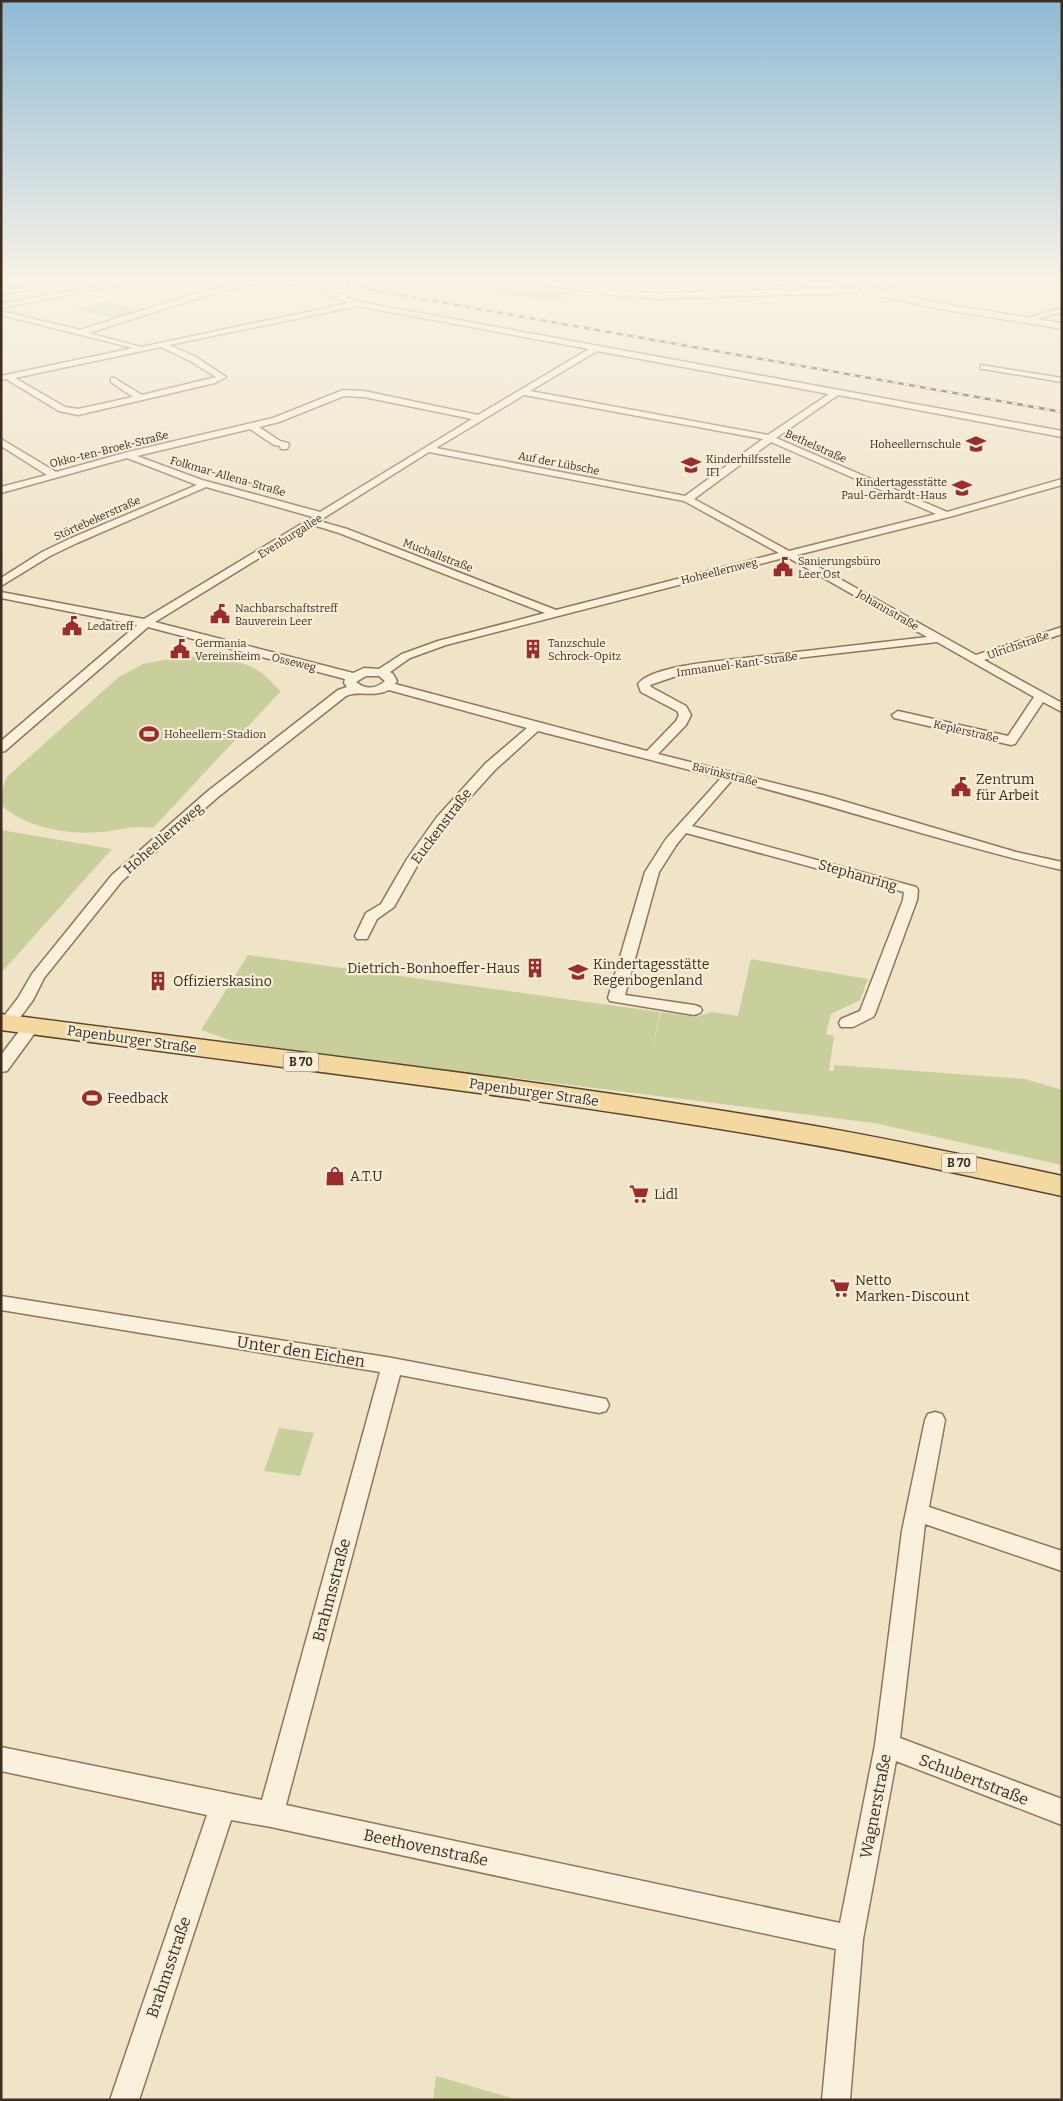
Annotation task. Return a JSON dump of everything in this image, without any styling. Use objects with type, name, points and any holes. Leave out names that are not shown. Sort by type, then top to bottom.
[{"type":"main road","name":"Papenburger Straße","points":[[13,1024],[696,1114],[842,1140],[993,1170],[1062,1186]]},
{"type":"street","points":[[5,378],[18,375]]},
{"type":"street","points":[[5,378],[70,412],[94,409],[212,382],[222,377],[219,375]]},
{"type":"street","name":"Evenburgallee","points":[[1,748],[146,623],[551,375]]},
{"type":"street","points":[[744,375],[1062,434]]},
{"type":"street","points":[[1032,375],[1062,380]]},
{"type":"street","points":[[114,380],[141,398]]},
{"type":"street","name":"Bethelstraße","points":[[522,392],[770,438],[946,515]]},
{"type":"street","points":[[687,499],[837,392]]},
{"type":"street","name":"Okko-ten-Broek-Straße","points":[[1,490],[128,455],[288,416],[333,396],[348,393],[364,394],[480,418]]},
{"type":"street","points":[[252,426],[277,443],[285,445],[284,447]]},
{"type":"street","points":[[1,442],[54,475]]},
{"type":"street","name":"Auf der Lübsche","points":[[427,449],[687,499]]},
{"type":"street","name":"Folkmar-Allena-Straße","points":[[128,455],[156,468],[206,484],[322,516]]},
{"type":"street","name":"Hoheellernweg","points":[[381,673],[396,661],[417,652],[555,613],[946,515],[1062,482]]},
{"type":"street","name":"Störtebekerstraße","points":[[1,583],[46,554],[206,484]]},
{"type":"street","name":"Johannstraße","points":[[687,499],[1062,708]]},
{"type":"street","name":"Muchallstraße","points":[[312,522],[343,532],[555,613]]},
{"type":"street","name":"Osseweg","points":[[1,595],[146,623],[353,682],[372,691],[388,686]]},
{"type":"street","name":"Ulrichstraße","points":[[975,660],[1062,630]]},
{"type":"street","name":"Immanuel-Kant-Straße","points":[[650,755],[682,722],[684,715],[682,709],[645,689],[644,684],[647,681],[710,665],[938,639]]},
{"type":"street","name":"Osseweg","points":[[353,682],[368,672],[381,673]]},
{"type":"street","points":[[381,673],[391,679],[388,686]]},
{"type":"street","name":"Hoheellernweg","points":[[13,1024],[37,977],[116,878],[214,794],[342,693],[353,682]]},
{"type":"street","name":"Bavinkstraße","points":[[388,686],[536,727],[821,799],[1013,855],[1062,866]]},
{"type":"street","name":"Keplerstraße","points":[[898,715],[1011,741],[1041,696]]},
{"type":"street","name":"Euckenstraße","points":[[362,936],[370,916],[387,907],[414,859],[442,820],[490,767],[536,727]]},
{"type":"street","points":[[694,1010],[616,998],[652,872],[671,842],[730,775]]},
{"type":"street","name":"Stephanring","points":[[683,828],[912,890],[910,900],[867,1014],[847,1024]]},
{"type":"street","points":[[1,1067],[13,1024]]},
{"type":"street","name":"Unter den Eichen","points":[[1,1303],[392,1366],[599,1405]]},
{"type":"street","name":"Brahmsstraße","points":[[271,1814],[392,1366]]},
{"type":"street","name":"Wagnerstraße","points":[[836,2100],[850,1939],[887,1745],[917,1512],[935,1420]]},
{"type":"street","points":[[917,1512],[1062,1561]]},
{"type":"street","name":"Schubertstraße","points":[[887,1745],[1062,1812]]},
{"type":"street","name":"Beethovenstraße","points":[[1,1759],[223,1806],[271,1814],[850,1939]]},
{"type":"street","name":"Brahmsstraße","points":[[124,2100],[223,1806]]},
{"type":"green space","name":"Hoheellern-Stadion","points":[[178,657],[222,658],[243,663],[262,673],[281,691],[153,828],[133,827],[90,833],[64,831],[25,821],[3,807],[2,791],[8,776],[119,677],[143,664]]},
{"type":"green space","points":[[1,830],[112,849],[1,973]]},
{"type":"green space","points":[[248,955],[660,1012],[652,1050],[661,1012],[696,1017],[712,1012],[738,1016],[751,959],[868,979],[860,1000],[831,1014],[826,1034],[834,1036],[829,1071],[834,1071],[834,1065],[1025,1079],[1062,1090],[1062,1165],[874,1123],[321,1054],[232,1041],[201,1030]]},
{"type":"green space","points":[[279,1428],[314,1433],[300,1476],[264,1471]]},
{"type":"green space","points":[[436,2076],[519,2100],[433,2100]]},
{"type":"railway","points":[[853,375],[1062,412]]},
{"type":"place","name":"Hoheellernschule","points":[[976,444]]},
{"type":"place","name":"Kinderhilfsstelle IFI","points":[[691,465]]},
{"type":"place","name":"Kindertagesstätte Paul-Gerhardt-Haus","points":[[962,488]]},
{"type":"place","name":"Sanierungsbüro Leer Ost","points":[[783,567]]},
{"type":"place","name":"Nachbarschaftstreff Bauverein Leer","points":[[220,614]]},
{"type":"place","name":"Ledatreff","points":[[72,626]]},
{"type":"place","name":"Germania Vereinsheim","points":[[180,649]]},
{"type":"place","name":"Tanzschule Schrock-Opitz","points":[[533,649]]},
{"type":"place","name":"Hoheellern-Stadion","points":[[149,734]]},
{"type":"place","name":"Zentrum für Arbeit","points":[[961,787]]},
{"type":"place","name":"Dietrich-Bonhoeffer-Haus","points":[[535,968]]},
{"type":"place","name":"Kindertagesstätte Regenbogenland","points":[[578,972]]},
{"type":"place","name":"Offizierskasino","points":[[158,981]]},
{"type":"place","name":"Feedback","points":[[92,1098]]},
{"type":"place","name":"A.T.U","points":[[335,1176]]},
{"type":"place","name":"Lidl","points":[[639,1194]]},
{"type":"place","name":"Netto Marken-Discount","points":[[840,1288]]}]
